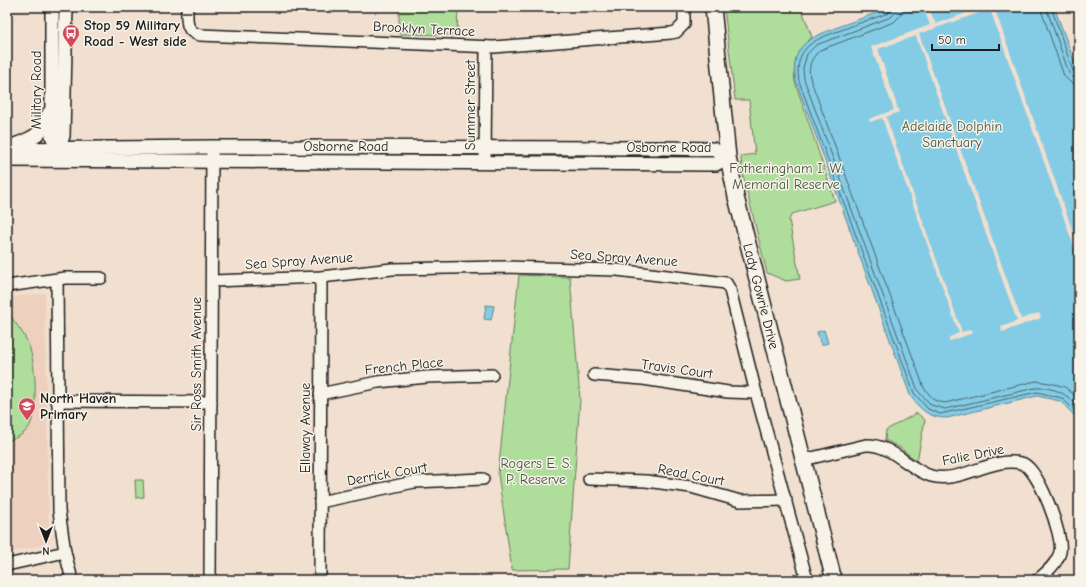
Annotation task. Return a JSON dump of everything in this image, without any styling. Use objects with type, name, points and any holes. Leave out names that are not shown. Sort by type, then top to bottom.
[{"type":"main road","name":"Lady Gowrie Drive","points":[[713,7],[728,156],[736,197],[834,580]]},
{"type":"street","name":"Military Road","points":[[52,7],[58,103],[63,136],[58,149]]},
{"type":"street","name":"Military Road","points":[[58,103],[66,7]]},
{"type":"street","name":"Brooklyn Terrace","points":[[187,7],[187,26],[195,34],[200,35],[486,47],[671,33],[681,28],[685,18],[684,7]]},
{"type":"street","name":"Summer Street","points":[[485,162],[486,47]]},
{"type":"street","points":[[7,148],[32,139],[42,131],[58,103]]},
{"type":"street","points":[[58,103],[71,139],[79,154]]},
{"type":"street","name":"Osborne Road","points":[[7,160],[39,160],[79,154],[212,147],[713,149],[728,156]]},
{"type":"street","name":"Sir Ross Smith Avenue","points":[[210,580],[212,147]]},
{"type":"street","points":[[7,148],[58,149],[79,154]]},
{"type":"street","points":[[39,160],[58,149]]},
{"type":"street","name":"Osborne Road","points":[[79,154],[211,162],[716,164],[728,156]]},
{"type":"street","name":"Sea Spray Avenue","points":[[212,281],[321,277],[392,269],[511,267],[617,270],[726,283],[730,290],[756,393],[807,580]]},
{"type":"street","name":"Ellaway Avenue","points":[[320,580],[321,277]]},
{"type":"street","points":[[7,286],[57,280],[101,278]]},
{"type":"street","points":[[57,280],[59,511],[65,552],[72,580]]},
{"type":"street","name":"French Place","points":[[320,394],[378,382],[426,376],[492,375]]},
{"type":"street","name":"Travis Court","points":[[594,375],[643,379],[728,392],[756,393]]},
{"type":"street","points":[[57,401],[211,402]]},
{"type":"street","name":"Falie Drive","points":[[803,460],[874,444],[883,447],[922,472],[933,476],[946,477],[1008,462],[1022,463],[1033,471],[1041,485],[1060,539],[1060,552],[1054,564],[1037,580]]},
{"type":"street","name":"Derrick Court","points":[[320,502],[414,482],[483,479]]},
{"type":"street","name":"Read Court","points":[[589,479],[646,481],[691,487],[740,501],[765,502],[786,500]]},
{"type":"street","points":[[7,564],[65,552]]},
{"type":"shaded area","name":"North Haven Primary","points":[[45,293],[49,544],[7,553],[7,298]]},
{"type":"green space","points":[[399,7],[458,7],[457,35],[399,34]]},
{"type":"green space","name":"Fotheringham I. W. Memorial Reserve","points":[[724,7],[801,7],[812,37],[797,57],[794,75],[795,82],[835,201],[792,214],[789,220],[800,279],[786,281],[767,273],[742,171],[741,156],[755,154],[749,100],[735,100]]},
{"type":"green space","name":"Rogers E. S. P. Reserve","points":[[519,275],[570,277],[580,399],[568,569],[512,570],[498,474]]},
{"type":"green space","points":[[7,314],[10,315],[21,331],[30,349],[34,370],[35,405],[31,423],[27,430],[21,435],[7,441]]},
{"type":"green space","points":[[917,413],[925,420],[917,461],[899,447],[885,440],[886,430]]},
{"type":"green space","points":[[135,480],[143,480],[144,497],[136,498]]},
{"type":"water","name":"Adelaide Dolphin Sanctuary","points":[[892,7],[1054,7],[1079,74],[1079,420],[1060,401],[1037,396],[947,418],[941,418],[925,412],[910,395],[796,81],[795,68],[796,57],[806,42],[824,32]]},
{"type":"water","points":[[486,305],[494,306],[491,320],[484,319]]},
{"type":"water","points":[[824,330],[828,343],[821,345],[817,332]]},
{"type":"pier","points":[[923,7],[928,7],[936,24],[982,7],[994,7],[1079,249],[1079,261],[990,9],[919,34],[1021,319],[1039,313],[1041,318],[1002,332],[1001,327],[1017,321],[916,36],[878,49],[899,112],[886,117],[962,332],[972,329],[973,333],[950,341],[948,338],[959,333],[882,118],[870,122],[869,119],[894,110],[871,47],[930,25]]},
{"type":"place","name":"Stop 59 Military Road - West side","points":[[71,48]]},
{"type":"place","name":"North Haven Primary","points":[[27,421]]}]
